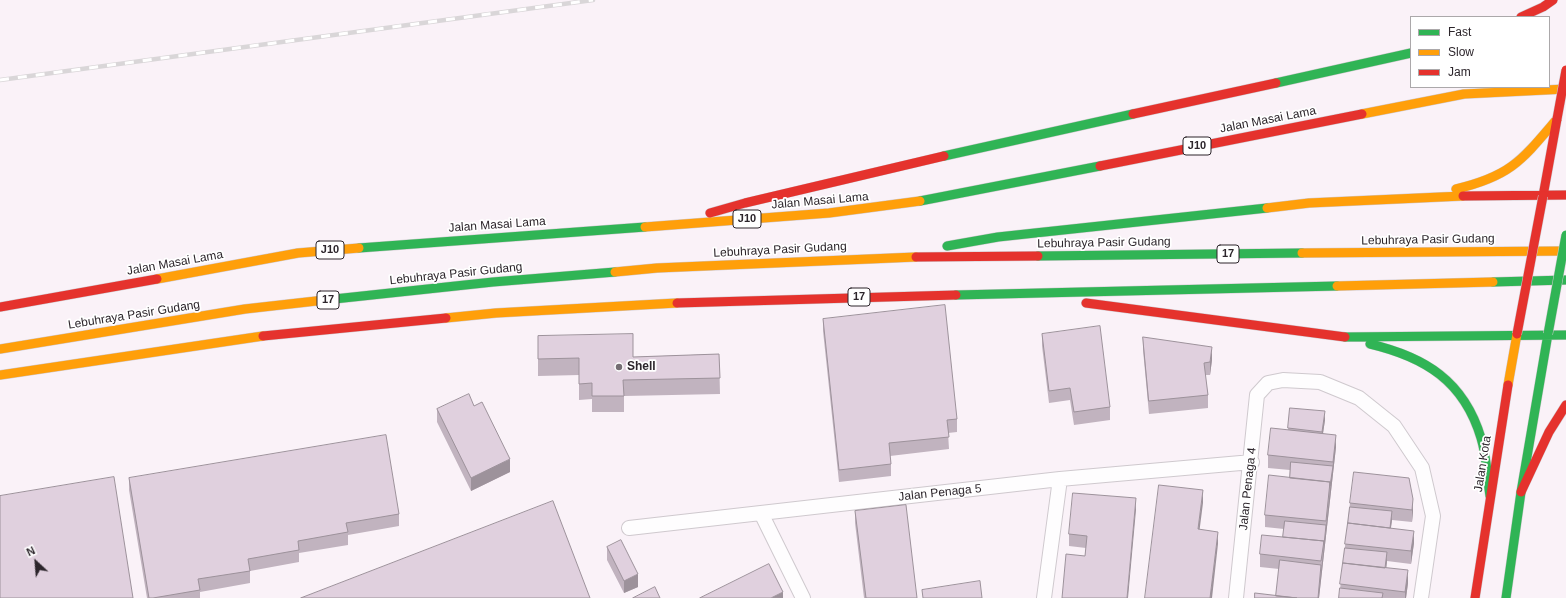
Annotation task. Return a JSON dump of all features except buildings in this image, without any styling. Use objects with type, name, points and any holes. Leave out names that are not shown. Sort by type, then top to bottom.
[{"type":"main road","points":[[1523,16],[1543,7],[1553,0]]},
{"type":"main road","points":[[664,226],[745,202],[1410,53]]},
{"type":"main road","name":"Jalan Kota","points":[[1475,598],[1490,496],[1517,334],[1566,70]]},
{"type":"main road","name":"Jalan Masai Lama","points":[[0,307],[298,253],[494,237],[829,213],[900,204],[1464,94],[1566,88]]},
{"type":"main road","points":[[1424,197],[1478,183],[1509,169],[1523,158],[1557,119]]},
{"type":"main road","points":[[828,183],[820,190],[819,200],[829,213]]},
{"type":"main road","points":[[890,257],[998,237],[1309,203],[1424,197],[1566,195]]},
{"type":"main road","points":[[1506,598],[1521,492],[1566,235]]},
{"type":"main road","name":"Lebuhraya Pasir Gudang","points":[[0,349],[245,309],[486,283],[657,268],[890,257],[1566,250]]},
{"type":"main road","name":"17","points":[[0,375],[248,338],[496,313],[734,300],[1566,280]]},
{"type":"main road","points":[[983,293],[1113,305],[1341,337],[1405,353],[1430,366],[1450,382],[1468,408],[1481,439],[1490,496]]},
{"type":"main road","points":[[1341,337],[1517,334],[1566,335]]},
{"type":"main road","points":[[1521,492],[1549,432],[1566,405]]},
{"type":"street","name":"Jalan Penaga 4","points":[[1236,598],[1252,462],[1257,395],[1268,383],[1284,380],[1320,382],[1359,398],[1394,426],[1422,468],[1433,516],[1421,598]]},
{"type":"street","name":"Jalan Penaga 5","points":[[628,528],[1060,479],[1252,462]]},
{"type":"street","points":[[1044,598],[1060,479]]},
{"type":"street","points":[[761,513],[803,598]]},
{"type":"railway","points":[[0,80],[593,0]]},
{"type":"traffic: fast","points":[[1276,83],[1410,53]]},
{"type":"traffic: fast","points":[[944,156],[1133,114]]},
{"type":"traffic: fast","points":[[920,201],[1100,166]]},
{"type":"traffic: fast","points":[[947,246],[998,237],[1267,208]]},
{"type":"traffic: fast","points":[[359,248],[645,227]]},
{"type":"traffic: fast","points":[[1548,334],[1566,235]]},
{"type":"traffic: fast","points":[[1038,256],[1302,253]]},
{"type":"traffic: fast","points":[[325,300],[493,282],[615,272]]},
{"type":"traffic: fast","points":[[1493,282],[1566,280]]},
{"type":"traffic: fast","points":[[956,295],[1337,286]]},
{"type":"traffic: fast","points":[[1506,598],[1521,492],[1548,334]]},
{"type":"traffic: fast","points":[[1345,337],[1566,335]]},
{"type":"traffic: fast","points":[[1370,344],[1390,349],[1425,364],[1440,374],[1453,387],[1464,401],[1474,418],[1481,438],[1486,460],[1490,496]]},
{"type":"traffic: slow","points":[[1362,114],[1464,94],[1566,89]]},
{"type":"traffic: slow","points":[[1456,189],[1475,184],[1503,172],[1524,156],[1557,119]]},
{"type":"traffic: slow","points":[[1267,208],[1309,203],[1463,196]]},
{"type":"traffic: slow","points":[[645,227],[829,213],[920,201]]},
{"type":"traffic: slow","points":[[157,279],[298,253],[359,248]]},
{"type":"traffic: slow","points":[[1302,253],[1566,251]]},
{"type":"traffic: slow","points":[[615,272],[657,268],[916,257]]},
{"type":"traffic: slow","points":[[1337,286],[1493,282]]},
{"type":"traffic: slow","points":[[0,349],[245,309],[325,300]]},
{"type":"traffic: slow","points":[[446,318],[496,313],[677,303]]},
{"type":"traffic: slow","points":[[1508,385],[1517,334]]},
{"type":"traffic: slow","points":[[0,375],[263,336]]},
{"type":"traffic: jam","points":[[1523,16],[1543,7],[1553,0]]},
{"type":"traffic: jam","points":[[1557,119],[1566,70]]},
{"type":"traffic: jam","points":[[1133,114],[1276,83]]},
{"type":"traffic: jam","points":[[1100,166],[1362,114]]},
{"type":"traffic: jam","points":[[1543,196],[1557,119]]},
{"type":"traffic: jam","points":[[710,213],[745,203],[944,156]]},
{"type":"traffic: jam","points":[[1463,196],[1566,195]]},
{"type":"traffic: jam","points":[[1517,334],[1543,196]]},
{"type":"traffic: jam","points":[[916,257],[1038,256]]},
{"type":"traffic: jam","points":[[0,307],[157,279]]},
{"type":"traffic: jam","points":[[677,303],[956,295]]},
{"type":"traffic: jam","points":[[1086,303],[1345,337]]},
{"type":"traffic: jam","points":[[263,336],[446,318]]},
{"type":"traffic: jam","points":[[1475,598],[1508,385]]},
{"type":"traffic: jam","points":[[1521,492],[1549,432],[1566,405]]},
{"type":"place","name":"Shell","points":[[619,367]]}]
